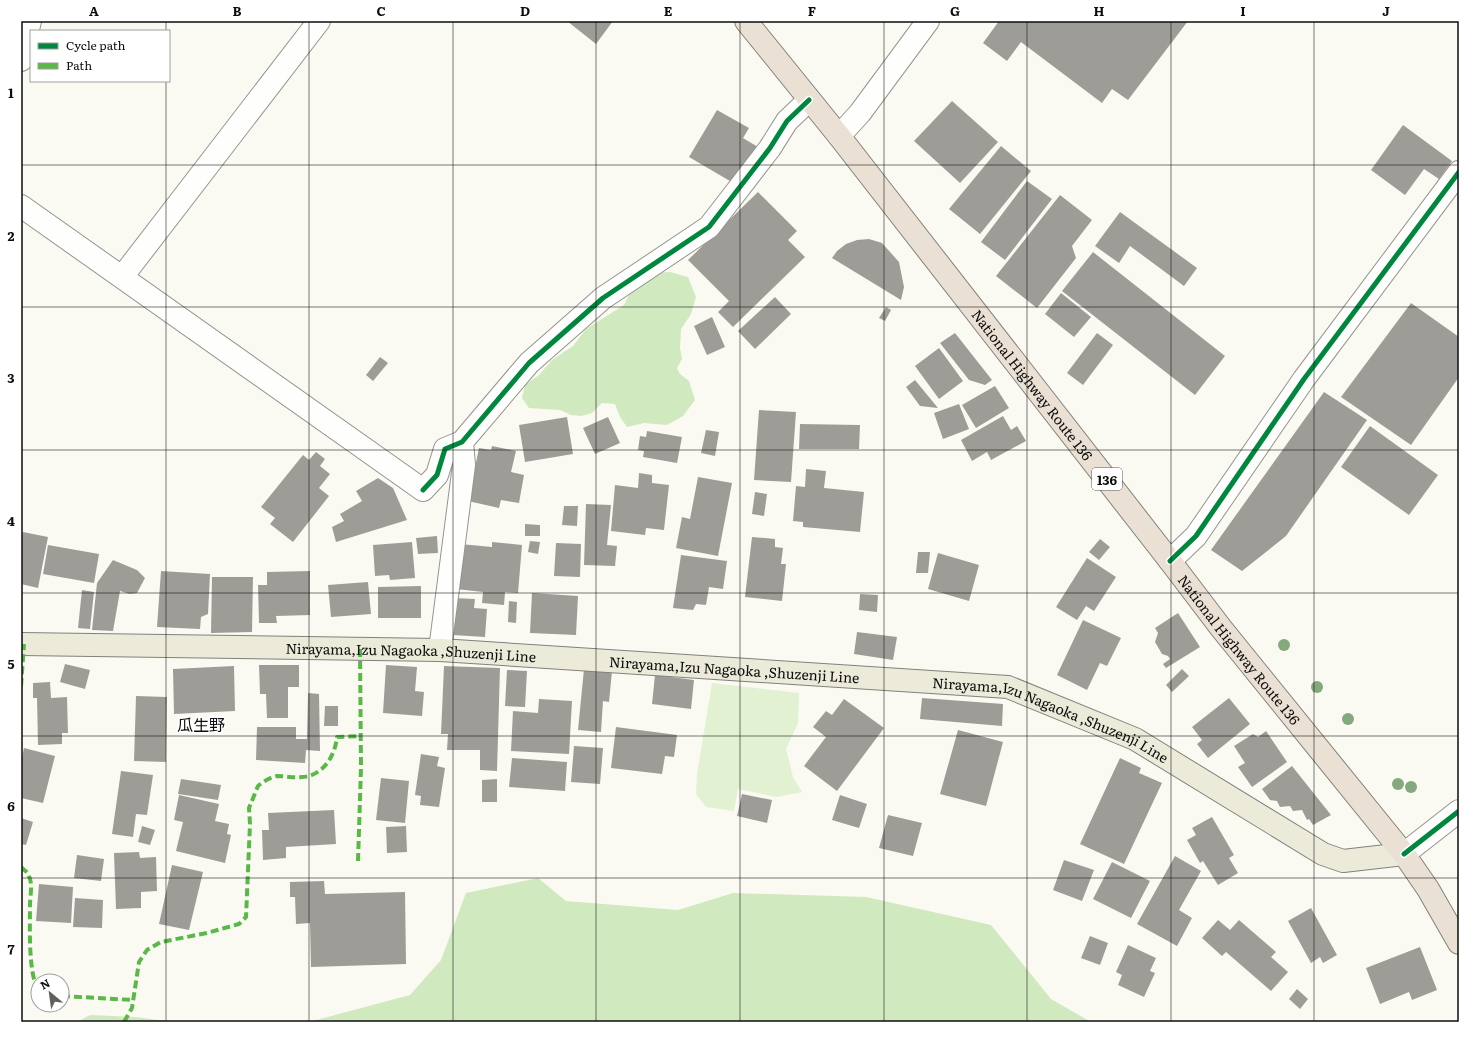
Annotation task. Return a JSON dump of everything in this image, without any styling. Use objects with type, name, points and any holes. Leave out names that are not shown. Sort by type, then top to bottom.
[{"type":"highway","name":"National Highway Route 136","points":[[746,21],[839,136],[1170,561],[1220,628],[1404,854],[1428,889],[1459,943]]},
{"type":"main road","name":"Nirayama,Izu Nagaoka ,Shuzenji Line","points":[[21,644],[440,650],[1008,687],[1135,739],[1323,854],[1342,861],[1404,854]]},
{"type":"street","points":[[21,60],[30,21]]},
{"type":"street","points":[[122,277],[319,21]]},
{"type":"street","points":[[839,136],[860,114],[928,21]]},
{"type":"street","points":[[21,206],[422,490],[436,475],[445,449],[462,442],[529,363],[602,298],[709,227],[770,148],[787,121],[809,100]]},
{"type":"street","points":[[1170,561],[1196,536],[1304,379],[1459,172]]},
{"type":"street","points":[[440,650],[464,465],[462,442]]},
{"type":"street","points":[[1404,854],[1459,811]]},
{"type":"green space","points":[[670,272],[688,277],[696,297],[691,314],[681,329],[680,348],[682,359],[677,368],[680,374],[689,381],[695,400],[683,416],[667,425],[644,423],[627,427],[620,417],[615,404],[602,403],[592,413],[581,416],[571,415],[560,410],[529,408],[522,398],[525,385],[539,375],[552,360],[573,346],[586,329],[624,305],[632,289],[651,273]]},
{"type":"green space","points":[[712,683],[799,693],[798,723],[786,749],[793,777],[802,792],[777,797],[738,789],[734,811],[706,807],[696,794],[697,774]]},
{"type":"green space","points":[[538,878],[566,901],[678,910],[733,893],[866,897],[991,925],[1051,999],[1091,1022],[309,1022],[410,995],[441,960],[466,893]]},
{"type":"green space","points":[[90,1015],[135,1017],[174,1022],[77,1022]]},
{"type":"building","points":[[567,21],[613,21],[596,44]]},
{"type":"building","points":[[999,21],[1188,21],[1128,100],[1112,89],[1102,103],[1021,42],[1007,61],[983,43]]},
{"type":"building","points":[[952,101],[998,142],[960,183],[914,141]]},
{"type":"building","points":[[717,110],[749,128],[743,138],[758,147],[735,184],[689,157]]},
{"type":"building","points":[[1403,125],[1452,161],[1439,179],[1424,169],[1405,195],[1371,170]]},
{"type":"building","points":[[1001,146],[1031,171],[980,234],[949,209]]},
{"type":"building","points":[[1027,181],[1052,199],[1005,260],[981,242]]},
{"type":"building","points":[[758,192],[797,231],[788,240],[805,257],[733,327],[718,312],[729,301],[688,260]]},
{"type":"building","points":[[1060,195],[1092,220],[1072,246],[1076,258],[1037,308],[996,276]]},
{"type":"building","points":[[1120,212],[1197,268],[1184,286],[1130,246],[1119,263],[1095,246]]},
{"type":"building","points":[[869,239],[882,243],[899,262],[904,287],[901,300],[832,258],[837,251],[846,244],[857,240]]},
{"type":"building","points":[[1093,252],[1225,356],[1195,395],[1062,291]]},
{"type":"building","points":[[1061,293],[1091,317],[1074,337],[1045,314]]},
{"type":"building","points":[[775,297],[791,314],[755,349],[738,331]]},
{"type":"building","points":[[1411,303],[1459,337],[1459,377],[1411,445],[1341,397]]},
{"type":"building","points":[[886,307],[891,310],[885,321],[879,318]]},
{"type":"building","points":[[712,317],[725,347],[707,355],[694,326]]},
{"type":"building","points":[[955,333],[992,380],[985,385],[969,380],[940,343]]},
{"type":"building","points":[[1097,333],[1113,345],[1083,385],[1067,373]]},
{"type":"building","points":[[939,348],[963,381],[939,399],[915,366]]},
{"type":"building","points":[[380,357],[388,363],[373,381],[366,375]]},
{"type":"building","points":[[915,380],[938,408],[920,406],[906,387]]},
{"type":"building","points":[[995,386],[1009,408],[976,428],[962,405]]},
{"type":"building","points":[[1324,392],[1367,420],[1286,536],[1242,571],[1211,550]]},
{"type":"building","points":[[959,404],[969,429],[943,439],[934,413]]},
{"type":"building","points":[[759,410],[796,412],[791,482],[754,480]]},
{"type":"building","points":[[1003,416],[1011,430],[1017,426],[1026,441],[991,460],[987,452],[972,461],[961,440]]},
{"type":"building","points":[[567,417],[573,454],[525,462],[519,425]]},
{"type":"building","points":[[608,417],[620,443],[595,454],[583,428]]},
{"type":"building","points":[[800,424],[860,425],[859,449],[799,449]]},
{"type":"building","points":[[1370,426],[1438,475],[1409,515],[1341,467]]},
{"type":"building","points":[[706,430],[719,432],[715,456],[701,453]]},
{"type":"building","points":[[647,431],[682,437],[677,463],[643,457],[644,451],[638,450],[640,436],[646,437]]},
{"type":"building","points":[[492,446],[516,451],[511,472],[524,475],[519,503],[501,500],[499,508],[468,501],[479,448],[491,450]]},
{"type":"building","points":[[316,452],[325,459],[320,466],[330,474],[319,488],[329,496],[293,542],[270,524],[275,518],[261,507],[303,455],[309,460]]},
{"type":"building","points":[[806,469],[826,471],[824,488],[864,492],[860,532],[803,527],[803,522],[793,521],[796,486],[805,487]]},
{"type":"building","points":[[639,473],[652,475],[652,483],[669,485],[664,530],[646,528],[645,535],[611,531],[615,485],[638,488]]},
{"type":"building","points":[[698,477],[732,483],[718,556],[676,548],[682,517],[690,519]]},
{"type":"building","points":[[378,478],[393,488],[407,520],[336,542],[332,527],[344,521],[340,514],[362,501],[356,491]]},
{"type":"building","points":[[755,492],[767,494],[764,516],[752,514]]},
{"type":"building","points":[[586,504],[611,505],[607,545],[617,546],[615,566],[584,565]]},
{"type":"building","points":[[564,506],[578,506],[577,526],[562,525]]},
{"type":"building","points":[[525,524],[540,525],[540,536],[525,536]]},
{"type":"building","points":[[23,532],[48,537],[38,588],[21,584],[21,543]]},
{"type":"building","points":[[437,536],[438,553],[418,554],[416,538]]},
{"type":"building","points":[[752,537],[775,539],[775,547],[783,548],[781,564],[786,564],[782,601],[745,597]]},
{"type":"building","points":[[1100,539],[1110,547],[1099,560],[1089,552]]},
{"type":"building","points":[[530,541],[540,542],[538,554],[528,552]]},
{"type":"building","points":[[412,542],[415,578],[390,580],[389,575],[375,576],[373,545]]},
{"type":"building","points":[[492,542],[522,545],[518,593],[505,592],[504,605],[482,603],[483,592],[456,589],[460,544],[492,547]]},
{"type":"building","points":[[556,543],[581,544],[580,577],[554,576]]},
{"type":"building","points":[[48,545],[99,554],[94,583],[43,574]]},
{"type":"building","points":[[918,552],[930,552],[928,573],[916,573]]},
{"type":"building","points":[[938,553],[979,565],[969,601],[928,589]]},
{"type":"building","points":[[681,555],[727,561],[723,589],[709,587],[706,605],[696,604],[693,610],[673,608]]},
{"type":"building","points":[[1087,558],[1116,577],[1094,611],[1086,606],[1077,620],[1056,607]]},
{"type":"building","points":[[113,560],[137,570],[145,578],[137,593],[130,594],[120,591],[113,631],[92,630],[97,583]]},
{"type":"building","points":[[161,571],[210,574],[208,614],[201,617],[200,629],[157,627]]},
{"type":"building","points":[[310,571],[310,615],[276,616],[277,623],[259,623],[258,585],[267,585],[267,572]]},
{"type":"building","points":[[212,577],[253,577],[252,632],[211,633]]},
{"type":"building","points":[[368,582],[371,614],[331,617],[328,585]]},
{"type":"building","points":[[421,586],[421,618],[378,618],[378,587]]},
{"type":"building","points":[[82,590],[94,592],[90,629],[78,628]]},
{"type":"building","points":[[532,593],[578,596],[576,635],[530,633]]},
{"type":"building","points":[[860,594],[878,595],[877,612],[859,610]]},
{"type":"building","points":[[453,598],[475,599],[474,608],[487,609],[485,637],[452,635]]},
{"type":"building","points":[[509,601],[517,602],[516,623],[508,622]]},
{"type":"building","points":[[1178,613],[1200,647],[1166,668],[1163,664],[1170,659],[1168,656],[1162,654],[1155,642],[1158,633],[1155,628]]},
{"type":"building","points":[[1083,620],[1121,638],[1107,666],[1100,663],[1087,690],[1057,675]]},
{"type":"building","points":[[857,632],[897,637],[893,660],[854,654]]},
{"type":"building","points":[[65,664],[90,670],[85,689],[60,682]]},
{"type":"building","points":[[259,665],[299,665],[299,687],[288,687],[288,718],[267,718],[266,694],[260,694]]},
{"type":"building","points":[[386,665],[417,667],[415,691],[424,692],[422,716],[383,713]]},
{"type":"building","points":[[234,666],[235,711],[174,714],[173,669]]},
{"type":"building","points":[[444,666],[500,668],[497,771],[480,770],[480,750],[447,750],[448,734],[441,734]]},
{"type":"building","points":[[584,669],[612,671],[609,702],[603,701],[601,732],[578,730]]},
{"type":"building","points":[[1182,669],[1189,676],[1172,692],[1166,685]]},
{"type":"building","points":[[507,670],[527,671],[525,707],[505,706]]},
{"type":"building","points":[[655,675],[694,680],[691,709],[652,704]]},
{"type":"building","points":[[50,682],[51,698],[67,697],[68,733],[62,733],[62,744],[38,745],[37,698],[33,698],[33,683]]},
{"type":"building","points":[[308,693],[319,694],[320,751],[306,750],[305,763],[256,760],[257,727],[296,727],[296,739],[307,739]]},
{"type":"building","points":[[136,696],[167,697],[166,762],[134,761]]},
{"type":"building","points":[[922,698],[1003,704],[1002,726],[920,719]]},
{"type":"building","points":[[1229,698],[1250,724],[1208,758],[1197,744],[1202,740],[1192,727]]},
{"type":"building","points":[[539,699],[572,701],[569,754],[511,751],[513,711],[538,713]]},
{"type":"building","points":[[844,699],[884,728],[837,791],[804,766],[826,737],[813,727],[826,711],[832,715]]},
{"type":"building","points":[[325,706],[338,706],[338,726],[324,726]]},
{"type":"building","points":[[616,727],[677,735],[674,757],[665,756],[662,774],[611,768]]},
{"type":"building","points":[[958,730],[1003,742],[986,806],[940,794]]},
{"type":"building","points":[[1266,731],[1287,762],[1252,787],[1238,767],[1245,763],[1234,746],[1253,734],[1258,737]]},
{"type":"building","points":[[574,746],[603,748],[600,784],[571,782]]},
{"type":"building","points":[[24,748],[55,756],[43,803],[21,798],[21,762]]},
{"type":"building","points":[[421,754],[439,757],[437,766],[445,768],[439,807],[420,805],[421,796],[415,795]]},
{"type":"building","points":[[512,758],[567,762],[565,791],[509,787]]},
{"type":"building","points":[[1120,758],[1141,768],[1139,773],[1162,783],[1124,864],[1080,844]]},
{"type":"building","points":[[1292,766],[1331,815],[1313,825],[1309,819],[1307,820],[1302,810],[1293,811],[1290,806],[1280,807],[1277,801],[1270,800],[1262,789]]},
{"type":"building","points":[[121,771],[153,775],[147,815],[136,814],[133,837],[112,834]]},
{"type":"building","points":[[381,778],[409,781],[405,823],[376,820]]},
{"type":"building","points":[[181,779],[221,785],[218,800],[178,794]]},
{"type":"building","points":[[497,779],[497,802],[482,802],[482,780]]},
{"type":"building","points":[[742,794],[772,800],[767,823],[737,816]]},
{"type":"building","points":[[179,795],[219,804],[215,821],[229,824],[227,834],[231,835],[225,863],[176,851],[183,822],[174,820]]},
{"type":"building","points":[[840,795],[867,804],[859,828],[832,820]]},
{"type":"building","points":[[334,810],[336,844],[286,847],[286,858],[263,860],[262,830],[269,830],[268,813]]},
{"type":"building","points":[[888,815],[922,823],[913,856],[879,848]]},
{"type":"building","points":[[1212,817],[1234,855],[1229,858],[1238,873],[1218,885],[1203,861],[1200,863],[1187,840],[1196,835],[1192,828]]},
{"type":"building","points":[[21,818],[33,822],[26,845],[21,844]]},
{"type":"building","points":[[142,826],[155,830],[150,845],[138,842]]},
{"type":"building","points":[[406,826],[407,852],[387,853],[386,827]]},
{"type":"building","points":[[139,852],[140,858],[156,857],[157,891],[141,892],[141,908],[116,909],[114,853]]},
{"type":"building","points":[[77,855],[104,859],[101,881],[74,878]]},
{"type":"building","points":[[1175,856],[1201,871],[1179,910],[1192,918],[1177,946],[1137,924]]},
{"type":"building","points":[[1064,860],[1094,870],[1082,901],[1053,890]]},
{"type":"building","points":[[1112,862],[1150,881],[1131,918],[1093,899]]},
{"type":"building","points":[[172,865],[203,872],[189,930],[159,924]]},
{"type":"building","points":[[324,881],[325,894],[405,892],[406,964],[311,967],[310,923],[296,924],[295,897],[290,897],[290,882]]},
{"type":"building","points":[[39,884],[73,887],[71,923],[36,921]]},
{"type":"building","points":[[75,898],[103,900],[102,928],[73,927]]},
{"type":"building","points":[[1311,908],[1337,955],[1323,963],[1320,957],[1311,963],[1288,921]]},
{"type":"building","points":[[1218,920],[1230,930],[1239,920],[1276,952],[1271,957],[1288,972],[1271,991],[1226,952],[1222,956],[1202,938]]},
{"type":"building","points":[[1090,936],[1108,943],[1100,965],[1081,958]]},
{"type":"building","points":[[1128,945],[1156,958],[1150,971],[1155,973],[1144,997],[1118,985],[1122,975],[1116,972]]},
{"type":"building","points":[[1420,947],[1437,990],[1412,1000],[1409,992],[1380,1004],[1366,968]]},
{"type":"building","points":[[1297,989],[1308,999],[1300,1009],[1289,999]]},
{"type":"marked path","points":[[21,686],[24,644]]},
{"type":"marked path","points":[[358,861],[361,768],[360,649]]},
{"type":"marked path","points":[[124,1022],[132,1008],[139,962],[147,950],[161,942],[207,933],[239,924],[246,917],[250,824],[249,808],[258,786],[277,776],[302,777],[316,773],[322,769],[331,758],[337,737],[360,736]]},
{"type":"marked path","points":[[21,867],[28,873],[31,883],[30,948],[33,973]]},
{"type":"marked path","points":[[70,996],[133,1000]]},
{"type":"cycle path","points":[[423,490],[437,475],[445,449],[462,442],[529,363],[603,298],[709,227],[770,148],[787,121],[809,100]]},
{"type":"cycle path","points":[[1170,561],[1196,536],[1304,379],[1459,172]]},
{"type":"cycle path","points":[[1404,854],[1459,811]]},
{"type":"district","name":"瓜生野","points":[[201,724]]}]
